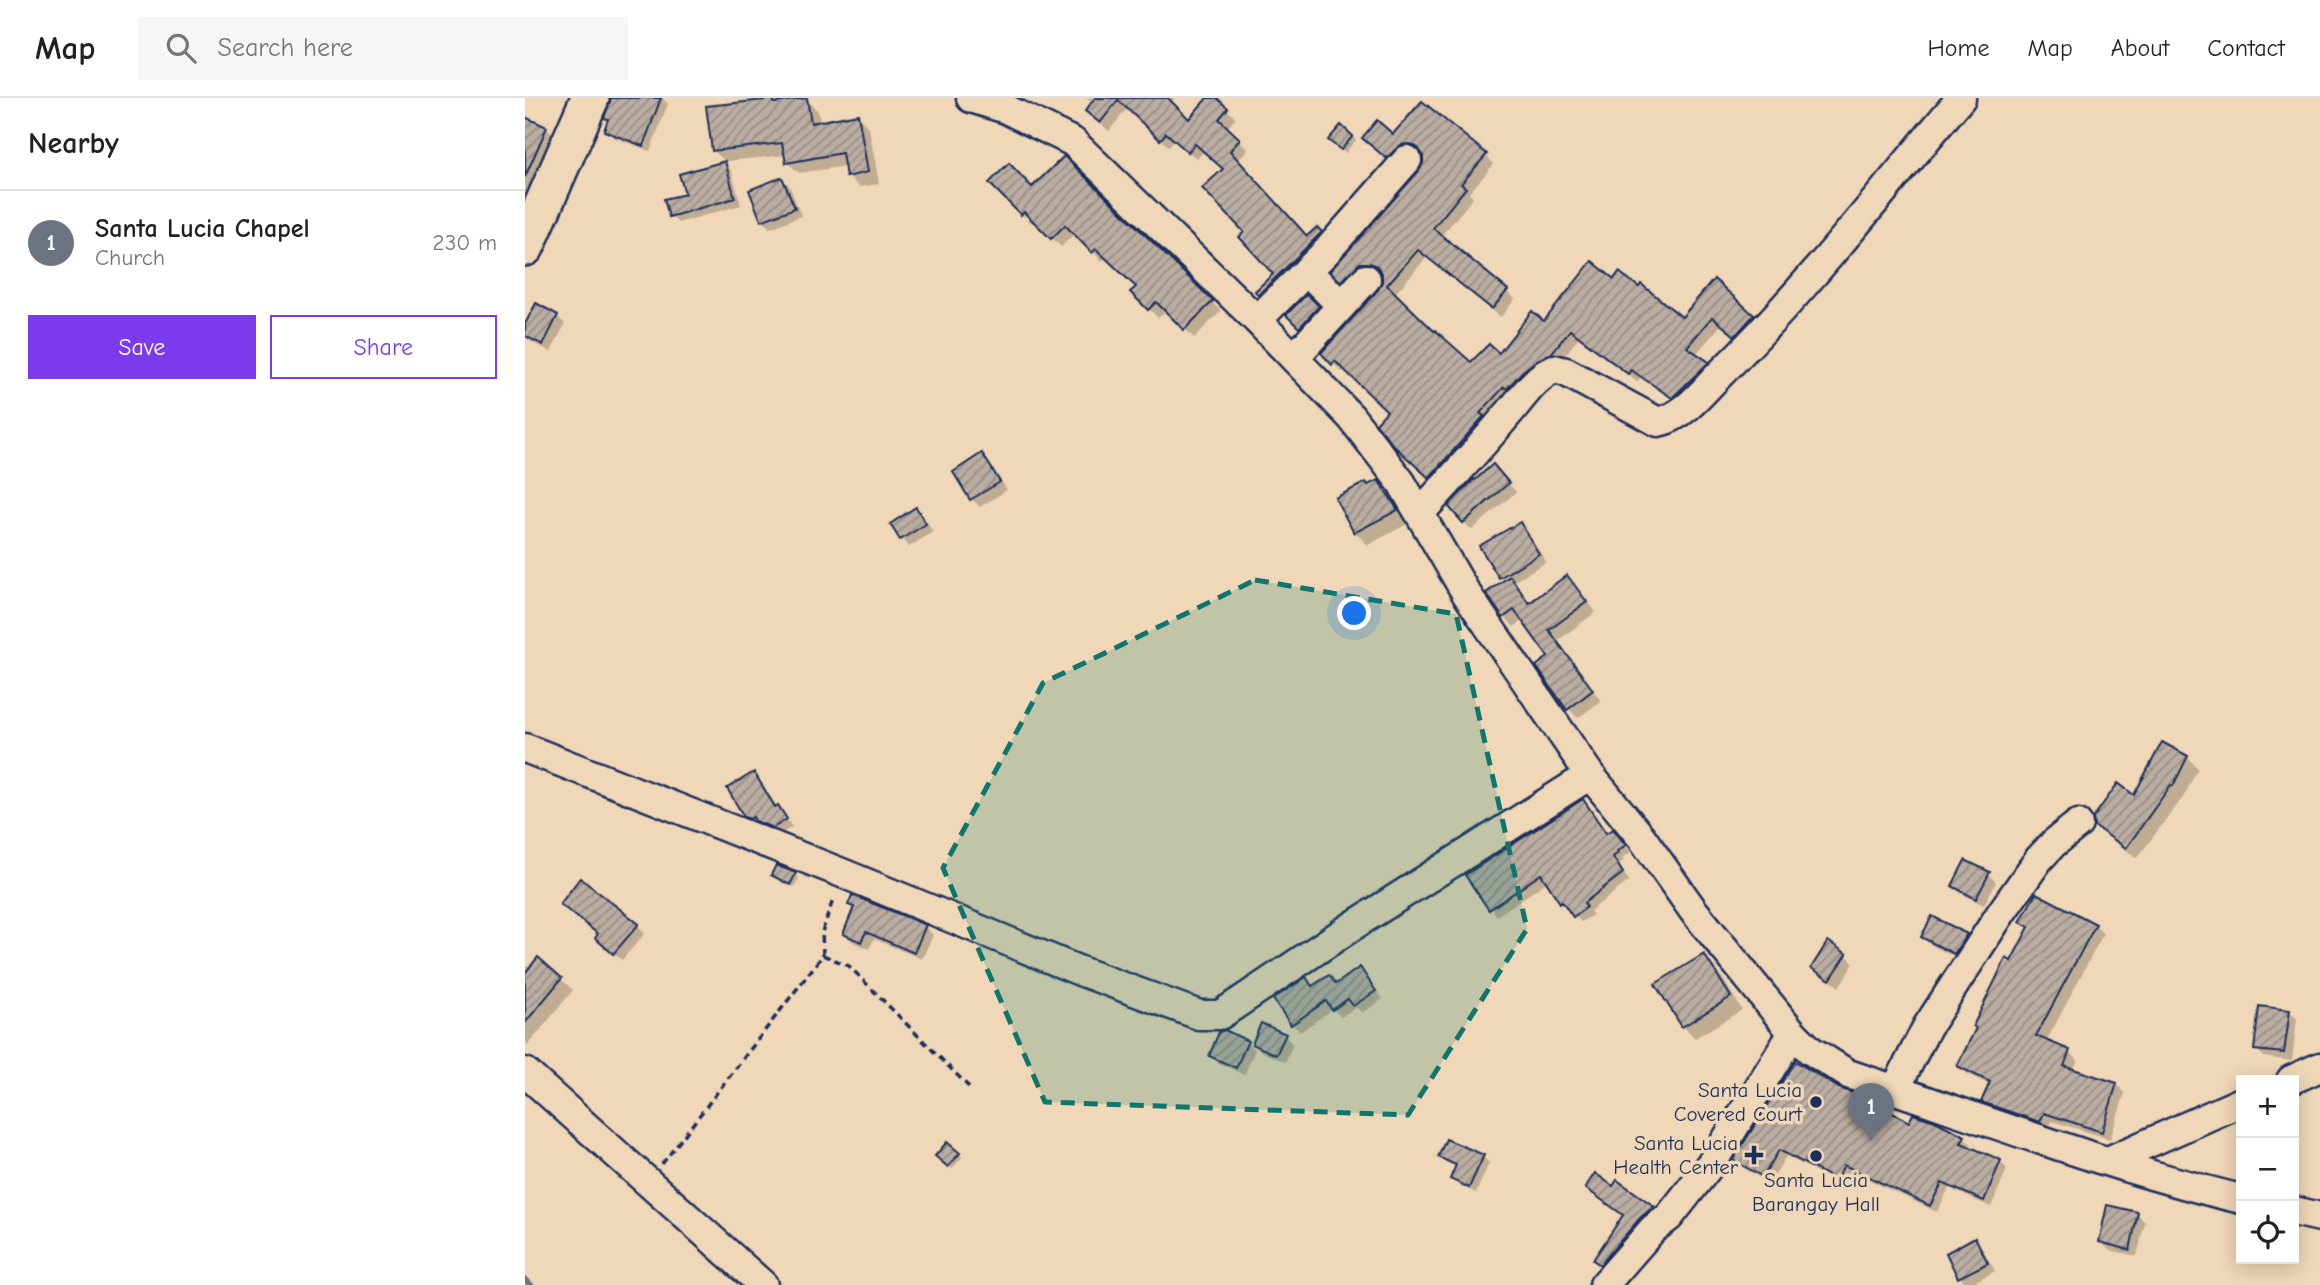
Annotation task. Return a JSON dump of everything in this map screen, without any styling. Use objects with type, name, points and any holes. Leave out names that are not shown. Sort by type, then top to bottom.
[{"type":"main road","points":[[525,247],[590,98]]},
{"type":"street","points":[[971,98],[1006,109],[1073,142],[1257,320],[1351,417],[1401,482],[1466,593],[1590,775],[1642,838],[1693,910],[1793,1033],[1811,1050],[1848,1074],[2108,1161],[2236,1198]]},
{"type":"street","points":[[1420,513],[1509,414],[1533,383],[1554,369],[1566,372],[1658,422],[1670,419],[1688,406],[1749,346],[1857,223],[1961,98]]},
{"type":"street","points":[[1257,320],[1307,271],[1407,160]]},
{"type":"street","points":[[1307,271],[1341,305]]},
{"type":"street","points":[[1294,358],[1366,279]]},
{"type":"street","points":[[525,748],[842,873],[1080,971],[1199,1015],[1220,1015],[1351,927],[1590,775]]},
{"type":"street","points":[[1895,1090],[1927,1027],[2001,913],[2039,859],[2078,824]]},
{"type":"street","points":[[1604,1285],[1653,1229],[1669,1217],[1713,1161],[1793,1033]]},
{"type":"street","points":[[2299,1076],[2320,1067]]},
{"type":"street","points":[[525,1072],[763,1285]]},
{"type":"street","points":[[2108,1161],[2236,1104]]},
{"type":"street","points":[[2299,1212],[2320,1217]]},
{"type":"path","points":[[648,1182],[823,956],[822,932],[842,873]]},
{"type":"path","points":[[823,956],[849,966],[971,1089]]},
{"type":"highlighted area","points":[[1255,580],[1456,614],[1527,929],[1408,1115],[1045,1102],[943,868],[1043,683]]},
{"type":"building","points":[[611,98],[661,98],[643,146],[604,131],[608,119],[604,118]]},
{"type":"building","points":[[807,98],[811,123],[858,114],[868,172],[846,177],[842,153],[786,163],[782,143],[712,151],[706,106],[774,99],[774,103]]},
{"type":"building","points":[[1095,98],[1168,98],[1189,119],[1207,98],[1217,98],[1228,108],[1219,119],[1240,139],[1230,151],[1307,236],[1317,227],[1322,232],[1258,295],[1255,291],[1273,274],[1239,237],[1244,232],[1202,188],[1223,169],[1195,144],[1188,152],[1166,133],[1160,140],[1118,100],[1100,123],[1085,111]]},
{"type":"building","points":[[1422,101],[1487,154],[1461,184],[1466,188],[1433,228],[1508,290],[1492,309],[1418,250],[1387,285],[1434,331],[1471,362],[1489,344],[1499,353],[1532,311],[1544,321],[1592,261],[1614,279],[1619,272],[1639,287],[1641,284],[1682,317],[1714,279],[1754,315],[1735,336],[1712,317],[1687,347],[1709,362],[1672,398],[1631,370],[1628,374],[1570,330],[1551,354],[1537,360],[1507,389],[1504,387],[1480,413],[1484,416],[1429,478],[1393,445],[1376,423],[1387,411],[1335,361],[1332,365],[1321,353],[1378,290],[1382,282],[1382,273],[1377,266],[1370,263],[1360,263],[1341,282],[1330,271],[1419,171],[1423,163],[1423,155],[1411,144],[1401,145],[1386,158],[1362,138],[1377,120],[1393,134]]},
{"type":"building","points":[[525,117],[547,127],[525,177]]},
{"type":"building","points":[[1341,125],[1353,136],[1341,150],[1328,140]]},
{"type":"building","points":[[1064,156],[1213,301],[1184,330],[1156,302],[1148,310],[1130,292],[1136,287],[1096,249],[1092,253],[1065,225],[1051,239],[1024,212],[1021,215],[989,183],[1009,163],[1032,187]]},
{"type":"building","points":[[725,161],[735,198],[669,217],[664,199],[685,194],[679,174]]},
{"type":"building","points":[[782,177],[795,208],[761,221],[749,190]]},
{"type":"building","points":[[1307,294],[1319,306],[1299,328],[1286,315]]},
{"type":"building","points":[[536,303],[558,315],[543,345],[525,336],[525,324]]},
{"type":"building","points":[[982,453],[1000,482],[970,500],[953,472]]},
{"type":"building","points":[[1493,464],[1509,483],[1463,523],[1448,506]]},
{"type":"building","points":[[1378,480],[1398,510],[1354,533],[1335,498],[1366,482],[1368,485]]},
{"type":"building","points":[[916,507],[926,524],[900,540],[890,524]]},
{"type":"building","points":[[1520,522],[1539,554],[1499,578],[1479,546]]},
{"type":"building","points":[[1567,575],[1587,602],[1549,630],[1593,690],[1567,710],[1536,666],[1548,657],[1514,610],[1503,618],[1486,593],[1510,576],[1529,603]]},
{"type":"building","points":[[2162,742],[2188,756],[2173,786],[2171,785],[2126,848],[2094,826],[2093,818],[2118,783],[2134,795]]},
{"type":"building","points":[[754,772],[775,807],[778,805],[787,819],[773,828],[755,821],[753,817],[744,817],[727,788]]},
{"type":"building","points":[[1583,799],[1606,833],[1613,829],[1626,845],[1613,857],[1623,873],[1584,903],[1587,907],[1573,917],[1541,874],[1489,910],[1465,875]]},
{"type":"building","points":[[1965,860],[1990,872],[1976,899],[1952,886]]},
{"type":"building","points":[[776,865],[796,873],[790,885],[771,875]]},
{"type":"building","points":[[580,878],[639,924],[613,954],[595,938],[598,934],[560,904]]},
{"type":"building","points":[[2036,893],[2096,924],[2036,1036],[2070,1050],[2064,1066],[2117,1083],[2102,1132],[2044,1113],[2040,1122],[1981,1102],[1990,1082],[1957,1066],[2006,958],[2011,961],[2029,927],[2020,922]]},
{"type":"building","points":[[852,895],[926,925],[914,953],[866,932],[861,942],[843,934],[854,907],[848,905]]},
{"type":"building","points":[[1932,916],[1967,934],[1954,954],[1921,937]]},
{"type":"building","points":[[1828,941],[1847,954],[1830,980],[1811,968]]},
{"type":"building","points":[[1704,954],[1731,997],[1682,1027],[1655,984]]},
{"type":"building","points":[[538,957],[562,978],[525,1023],[525,973]]},
{"type":"building","points":[[1360,967],[1376,991],[1353,1006],[1348,999],[1332,1010],[1326,1001],[1291,1025],[1273,999],[1306,977],[1312,986],[1329,975],[1336,984]]},
{"type":"building","points":[[2259,1006],[2290,1010],[2284,1053],[2254,1050]]},
{"type":"building","points":[[1261,1023],[1286,1034],[1276,1055],[1252,1044]]},
{"type":"building","points":[[1225,1030],[1248,1041],[1236,1068],[1209,1056],[1219,1032]]},
{"type":"building","points":[[1795,1061],[1839,1088],[1859,1095],[1909,1122],[1913,1114],[1935,1121],[1965,1136],[1961,1143],[2001,1160],[1984,1201],[1942,1183],[1930,1206],[1844,1165],[1836,1180],[1779,1150],[1763,1177],[1733,1160]]},
{"type":"building","points":[[1446,1139],[1484,1155],[1469,1188],[1450,1179],[1456,1165],[1438,1157]]},
{"type":"building","points":[[947,1142],[960,1153],[948,1167],[935,1156]]},
{"type":"building","points":[[1595,1173],[1613,1186],[1617,1180],[1654,1206],[1640,1218],[1600,1265],[1593,1260],[1623,1215],[1585,1188]]},
{"type":"building","points":[[2107,1205],[2138,1212],[2130,1250],[2099,1242]]},
{"type":"building","points":[[1975,1237],[1988,1263],[1958,1278],[1946,1253]]},
{"type":"waterway","points":[[525,1280],[531,1285]]},
{"type":"place","name":"Santa Lucia Covered Court","points":[[1816,1102]]},
{"type":"place","name":"Santa Lucia Chapel","points":[[1871,1141]]},
{"type":"place","name":"Santa Lucia Health Center","points":[[1754,1155]]},
{"type":"place","name":"Santa Lucia Barangay Hall","points":[[1816,1156]]}]
